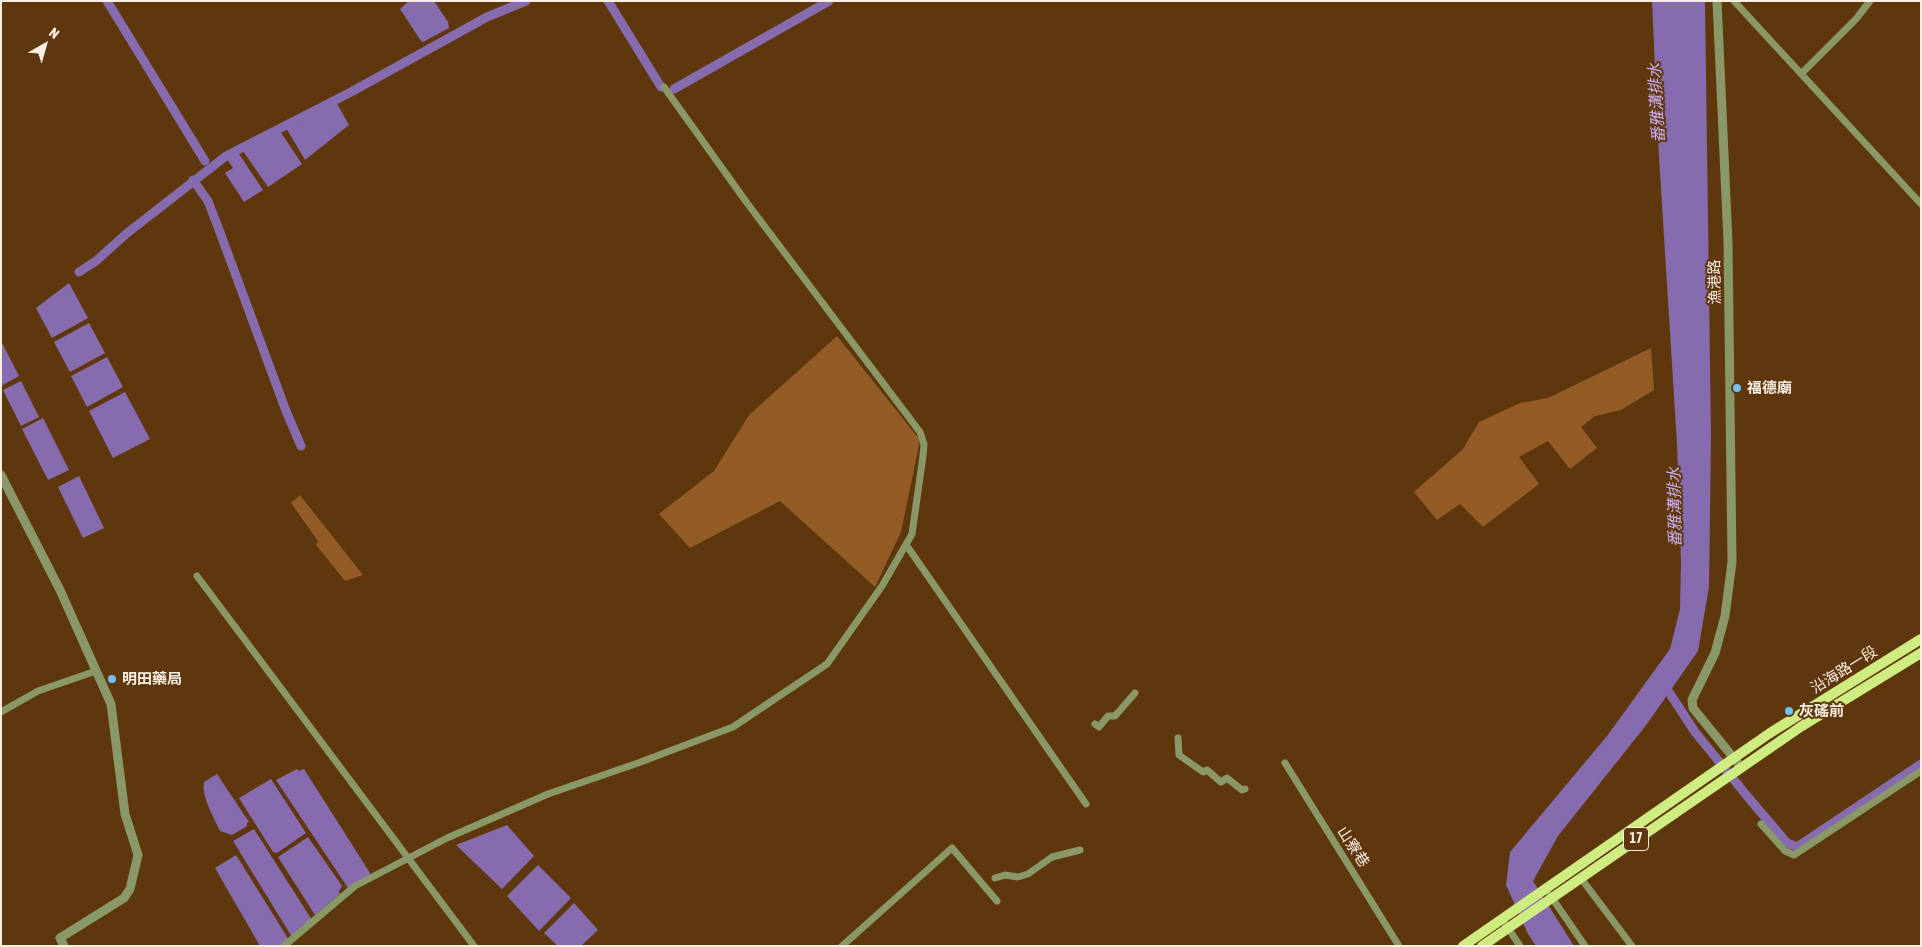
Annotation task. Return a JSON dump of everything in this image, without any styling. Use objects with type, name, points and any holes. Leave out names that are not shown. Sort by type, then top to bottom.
[{"type":"main road","name":"沿海路一段","points":[[1734,759],[1921,639]]},
{"type":"main road","name":"沿海路一段","points":[[1741,767],[1921,653]]},
{"type":"main road","points":[[1884,663],[1889,672]]},
{"type":"main road","name":"17","points":[[1547,895],[1580,877],[1722,774],[1734,759]]},
{"type":"main road","name":"17","points":[[1463,946],[1507,922],[1722,774],[1741,767]]},
{"type":"main road","name":"17","points":[[1482,946],[1507,922]]},
{"type":"street","name":"漁港路","points":[[1717,1],[1728,242],[1732,562],[1725,616],[1715,653],[1692,700],[1693,708],[1741,767]]},
{"type":"street","points":[[1734,1],[1921,204]]},
{"type":"street","points":[[1802,73],[1856,19],[1870,1]]},
{"type":"street","points":[[284,946],[355,886],[407,858],[548,794],[733,727],[827,664],[882,586],[907,546],[912,534],[923,456],[924,444],[920,432],[747,203],[664,87]]},
{"type":"street","points":[[1,475],[60,590],[111,704],[124,814],[138,855],[130,889],[124,898],[60,938],[64,946]]},
{"type":"street","points":[[907,546],[1086,804]]},
{"type":"street","points":[[197,576],[474,946]]},
{"type":"street","points":[[1,712],[38,691],[96,672]]},
{"type":"street","points":[[1095,724],[1099,727],[1108,716],[1114,716],[1135,693]]},
{"type":"street","points":[[1178,738],[1179,755],[1203,772],[1207,770],[1221,782],[1227,778],[1242,790],[1246,789]]},
{"type":"street","name":"山寮巷","points":[[1284,763],[1399,946]]},
{"type":"street","points":[[1761,824],[1785,851],[1794,855],[1921,771]]},
{"type":"street","points":[[842,946],[952,848],[997,901]]},
{"type":"street","points":[[995,878],[1023,876],[1052,857],[1080,850]]},
{"type":"street","points":[[1580,877],[1632,946]]},
{"type":"street","points":[[1547,895],[1585,946]]},
{"type":"street","points":[[1507,922],[1520,946]]},
{"type":"shaded area","points":[[837,336],[920,440],[901,532],[875,587],[780,501],[690,548],[659,514],[714,471],[749,415]]},
{"type":"shaded area","points":[[1651,348],[1654,390],[1621,410],[1595,416],[1581,427],[1597,448],[1570,469],[1548,441],[1519,457],[1539,484],[1483,527],[1460,504],[1437,520],[1414,492],[1463,449],[1479,422],[1520,403],[1548,398]]},
{"type":"shaded area","points":[[300,495],[363,575],[345,581],[316,545],[318,541],[291,503]]},
{"type":"water","points":[[409,1],[434,1],[448,22],[449,28],[423,42],[421,41],[400,9]]},
{"type":"water","name":"番雅溝排水","points":[[1652,1],[1705,1],[1711,436],[1709,587],[1698,651],[1647,724],[1558,836],[1533,881],[1574,946],[1536,946],[1528,934],[1506,885],[1510,852],[1607,736],[1670,649],[1680,609],[1681,562],[1677,444],[1659,157]]},
{"type":"water","points":[[335,100],[349,125],[305,160],[285,126]]},
{"type":"water","points":[[280,131],[302,164],[268,187],[243,151]]},
{"type":"water","points":[[237,151],[263,190],[244,202],[225,173],[233,168],[226,158]]},
{"type":"water","points":[[69,283],[88,318],[52,338],[36,308]]},
{"type":"water","points":[[89,323],[105,353],[70,372],[54,342]]},
{"type":"water","points":[[1,341],[19,376],[1,386]]},
{"type":"water","points":[[107,357],[123,387],[87,407],[71,376]]},
{"type":"water","points":[[21,381],[39,417],[21,426],[3,390]]},
{"type":"water","points":[[125,392],[150,439],[113,458],[89,411]]},
{"type":"water","points":[[43,418],[69,470],[48,480],[22,429]]},
{"type":"water","points":[[79,476],[104,528],[83,538],[58,487]]},
{"type":"water","points":[[297,769],[299,771],[304,769],[370,873],[350,891],[276,780]]},
{"type":"water","points":[[217,774],[249,822],[247,826],[232,835],[220,831],[204,794],[204,782]]},
{"type":"water","points":[[271,779],[306,833],[277,853],[273,852],[239,798]]},
{"type":"water","points":[[507,825],[534,856],[502,889],[456,845]]},
{"type":"water","points":[[254,829],[312,920],[292,937],[233,841]]},
{"type":"water","points":[[308,837],[342,886],[339,891],[340,894],[315,915],[278,857]]},
{"type":"water","points":[[236,855],[289,940],[281,946],[260,946],[215,868]]},
{"type":"water","points":[[538,865],[571,898],[539,931],[507,896]]},
{"type":"water","points":[[574,903],[598,930],[581,946],[558,946],[544,933]]},
{"type":"waterway","points":[[107,1],[205,161]]},
{"type":"waterway","points":[[79,272],[96,261],[126,234],[226,156],[351,92],[487,17],[526,1]]},
{"type":"waterway","points":[[608,1],[661,87]]},
{"type":"waterway","points":[[674,89],[829,1]]},
{"type":"waterway","points":[[193,180],[208,201],[286,411],[301,446]]},
{"type":"waterway","points":[[1663,683],[1695,732],[1747,796],[1787,843],[1797,847],[1921,764]]},
{"type":"place","name":"福德廟","points":[[1737,388]]},
{"type":"place","name":"明田藥局","points":[[112,679]]},
{"type":"place","name":"灰磘前","points":[[1789,711]]}]
